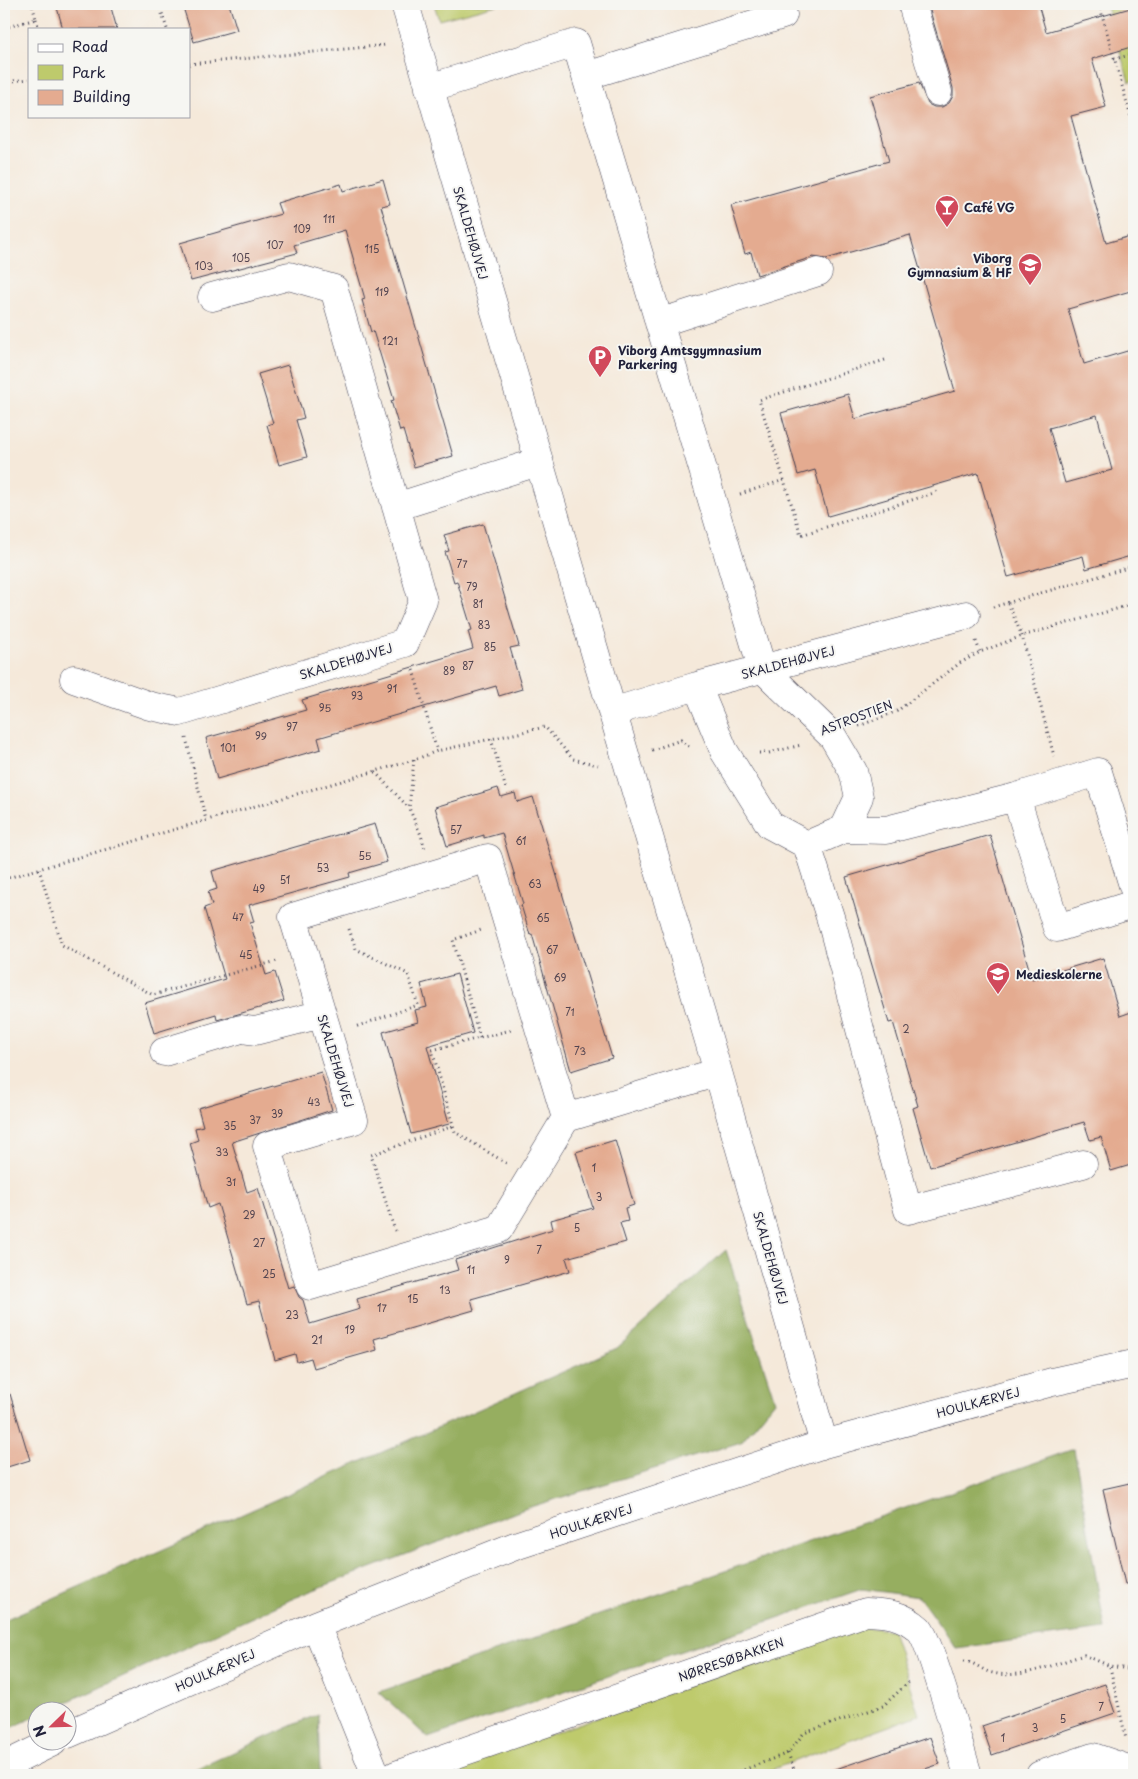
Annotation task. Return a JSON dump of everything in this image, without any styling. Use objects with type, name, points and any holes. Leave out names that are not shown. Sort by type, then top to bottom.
[{"type":"street","name":"SKALDEHØJVEJ","points":[[405,4],[718,1072],[824,1444]]},
{"type":"street","points":[[912,4],[938,92]]},
{"type":"street","points":[[586,76],[783,14]]},
{"type":"street","points":[[429,88],[576,43],[762,668],[834,737],[853,771],[859,797],[844,829]]},
{"type":"street","points":[[660,323],[818,272]]},
{"type":"street","name":"SKALDEHØJVEJ","points":[[180,712],[405,643],[423,602],[334,289],[289,276],[212,297]]},
{"type":"street","points":[[396,508],[538,462]]},
{"type":"street","name":"SKALDEHØJVEJ","points":[[612,712],[762,668],[966,615]]},
{"type":"street","points":[[74,679],[150,706],[180,712]]},
{"type":"street","points":[[698,686],[724,751],[770,825],[807,846],[831,920],[908,1210],[1083,1164]]},
{"type":"street","points":[[807,846],[844,829],[886,830],[1016,796],[1098,772],[1134,889]]},
{"type":"street","points":[[1016,796],[1057,928],[1134,904]]},
{"type":"street","name":"SKALDEHØJVEJ","points":[[488,858],[566,1118],[499,1229],[310,1286],[267,1146],[354,1120],[292,917],[342,903],[488,858]]},
{"type":"street","points":[[164,1052],[241,1029],[255,1031],[325,1025]]},
{"type":"street","points":[[566,1118],[718,1072]]},
{"type":"street","name":"HOULKÆRVEJ","points":[[78,1730],[316,1625],[515,1546],[824,1444],[1052,1382],[1134,1364]]},
{"type":"street","name":"NØRRESØBAKKEN","points":[[396,1775],[866,1612],[896,1614],[921,1630],[934,1665],[968,1775]]},
{"type":"street","points":[[316,1625],[376,1775]]},
{"type":"street","points":[[4,1766],[33,1752]]},
{"type":"street","points":[[1040,1775],[1093,1758],[1134,1771]]},
{"type":"path","points":[[32,4],[39,28]]},
{"type":"path","points":[[159,4],[167,28]]},
{"type":"path","points":[[1099,4],[1134,128]]},
{"type":"path","points":[[4,28],[36,19]]},
{"type":"path","points":[[190,64],[416,43]]},
{"type":"path","points":[[1114,59],[1134,54]]},
{"type":"path","points":[[4,82],[28,80]]},
{"type":"path","points":[[885,360],[758,400],[801,535],[937,492]]},
{"type":"path","points":[[713,503],[784,480]]},
{"type":"path","points":[[966,615],[1134,566]]},
{"type":"path","points":[[1008,603],[1022,636],[1061,783]]},
{"type":"path","name":"ASTROSTIEN","points":[[626,758],[681,740],[695,752],[724,751],[769,754],[834,737],[897,711],[960,663],[980,652],[1022,636],[1134,604]]},
{"type":"path","points":[[405,643],[437,752]]},
{"type":"path","points":[[180,712],[206,820]]},
{"type":"path","points":[[4,879],[437,752],[545,727],[573,759],[600,766],[626,758]]},
{"type":"path","points":[[491,739],[506,789]]},
{"type":"path","points":[[409,808],[414,760]]},
{"type":"path","points":[[374,772],[409,808],[421,835],[431,875]]},
{"type":"path","points":[[40,869],[62,945],[153,995],[304,953]]},
{"type":"path","points":[[325,1025],[418,1005],[408,974],[356,950],[342,903]]},
{"type":"path","points":[[480,1038],[453,940],[507,922]]},
{"type":"path","points":[[530,1177],[456,1132],[432,1050],[537,1024]]},
{"type":"path","points":[[403,1258],[371,1155],[453,1126]]},
{"type":"path","points":[[1110,1666],[1134,1771]]},
{"type":"path","points":[[788,1753],[796,1775]]},
{"type":"green space","points":[[434,4],[500,4],[439,20]]},
{"type":"green space","points":[[1106,4],[1134,4],[1134,80],[1129,82]]},
{"type":"green space","points":[[726,1250],[775,1401],[741,1442],[527,1508],[303,1594],[67,1702],[28,1702],[28,1720],[4,1731],[4,1620],[617,1348]]},
{"type":"green space","points":[[1074,1449],[1105,1629],[956,1648],[919,1597],[862,1589],[428,1738],[379,1692]]},
{"type":"green space","points":[[851,1626],[892,1630],[919,1715],[757,1775],[436,1775]]},
{"type":"green space","points":[[318,1714],[320,1775],[183,1775]]},
{"type":"building","points":[[56,4],[110,4],[117,28],[63,28]]},
{"type":"building","points":[[182,4],[229,4],[237,30],[194,42]]},
{"type":"building","name":"Viborg Gymnasium & HF","points":[[928,4],[1038,4],[1046,32],[1134,7],[1134,46],[1092,59],[1106,107],[1071,116],[1106,243],[1134,235],[1134,290],[1068,309],[1084,364],[1134,349],[1134,555],[1086,569],[1083,556],[1008,577],[978,473],[828,516],[815,470],[798,475],[781,413],[848,394],[855,419],[955,391],[910,235],[826,259],[813,257],[757,275],[751,252],[745,254],[731,205],[889,161],[870,96],[919,83],[928,104],[934,107],[942,107],[949,103],[953,96],[953,88]],"holes":[[[1097,415],[1112,470],[1065,483],[1049,428]]]},
{"type":"building","points":[[383,179],[390,204],[381,206],[453,456],[414,467],[403,430],[400,431],[391,401],[394,400],[373,331],[371,332],[362,300],[365,299],[345,230],[294,245],[297,253],[191,281],[180,243],[281,214],[277,203],[341,184],[343,191]]},
{"type":"building","points":[[288,365],[304,418],[296,420],[307,457],[279,465],[267,425],[273,423],[258,374]]},
{"type":"building","points":[[483,524],[519,646],[510,648],[522,689],[499,696],[496,686],[318,738],[321,749],[217,779],[206,738],[306,710],[302,700],[473,649],[468,631],[472,630],[457,581],[454,582],[445,552],[449,551],[444,535]]},
{"type":"building","points":[[498,788],[501,797],[515,793],[517,802],[533,797],[612,1058],[571,1071],[532,934],[530,935],[521,905],[523,904],[502,833],[484,838],[484,835],[447,846],[435,807]]},
{"type":"building","points":[[375,824],[387,862],[349,873],[350,877],[249,905],[254,922],[250,923],[266,975],[275,972],[284,1001],[217,1020],[216,1014],[154,1033],[145,1003],[225,979],[204,908],[212,905],[208,892],[217,889],[212,871]]},
{"type":"building","name":"Medieskolerne","points":[[990,835],[1032,979],[1103,958],[1120,1016],[1134,1011],[1134,1164],[1111,1171],[1101,1137],[1090,1140],[1084,1122],[930,1167],[913,1108],[918,1106],[893,1022],[889,1023],[846,877]]},
{"type":"building","points":[[457,974],[473,1033],[427,1046],[449,1124],[411,1134],[383,1032],[418,1022],[415,1010],[427,1007],[421,984]]},
{"type":"building","points":[[321,1072],[332,1110],[232,1142],[247,1192],[258,1188],[288,1288],[294,1286],[299,1297],[303,1300],[310,1324],[360,1309],[357,1299],[458,1270],[455,1260],[553,1229],[551,1220],[593,1208],[576,1152],[615,1140],[634,1205],[625,1208],[628,1221],[620,1223],[626,1242],[566,1258],[570,1271],[471,1299],[474,1310],[374,1339],[377,1350],[314,1368],[311,1358],[297,1362],[295,1354],[275,1360],[259,1301],[247,1304],[218,1204],[208,1208],[190,1143],[198,1140],[195,1128],[203,1126],[198,1108]]},
{"type":"building","points":[[10,1394],[30,1460],[4,1468],[4,1395]]},
{"type":"building","points":[[1134,1482],[1134,1583],[1125,1584],[1103,1489]]},
{"type":"building","points":[[1105,1684],[1115,1713],[992,1755],[982,1726]]},
{"type":"building","points":[[930,1737],[940,1764],[907,1775],[830,1775],[830,1771]]},
{"type":"place","name":"Café VG","points":[[947,228]]},
{"type":"place","name":"Viborg Gymnasium & HF","points":[[1030,286]]},
{"type":"place","name":"Viborg Amtsgymnasium Parkering","points":[[600,378]]},
{"type":"place","name":"Medieskolerne","points":[[998,995]]}]
